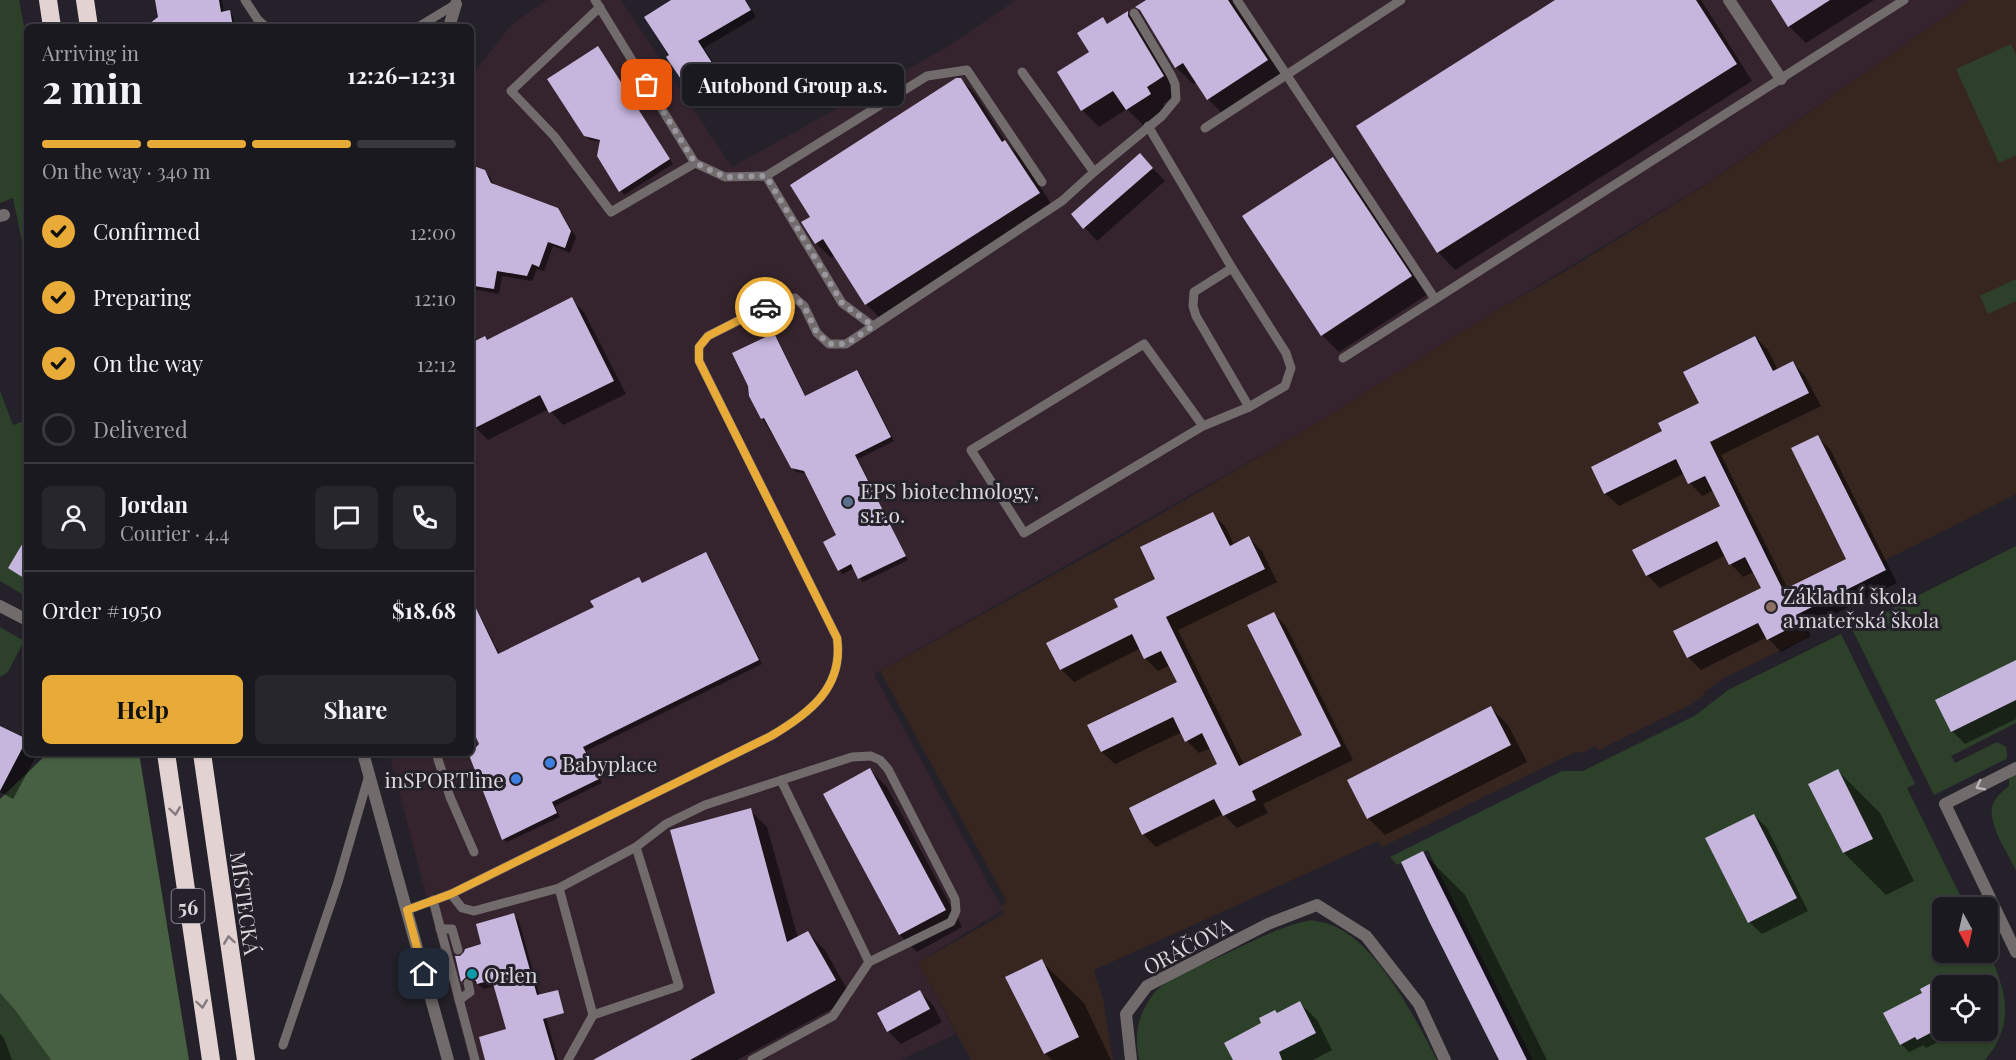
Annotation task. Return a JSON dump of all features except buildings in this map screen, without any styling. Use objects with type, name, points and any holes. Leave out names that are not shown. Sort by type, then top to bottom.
[{"type":"highway","points":[[48,0],[52,24]]},
{"type":"highway","points":[[84,0],[88,24]]},
{"type":"highway","name":"56","points":[[166,756],[211,1060]]},
{"type":"highway","name":"MÍSTECKÁ","points":[[202,756],[246,1060]]},
{"type":"street","points":[[1729,0],[1781,79]]},
{"type":"street","points":[[450,24],[459,1]]},
{"type":"street","points":[[0,606],[24,618]]},
{"type":"street","points":[[364,756],[448,1060]]},
{"type":"street","points":[[2016,768],[1945,804],[2016,952]]},
{"type":"street","name":"ORÁČOVA","points":[[1131,1060],[1126,1014],[1147,986],[1268,924],[1317,905],[1366,936],[1419,1004],[1445,1060]]},
{"type":"lane","points":[[245,0],[263,24]]},
{"type":"lane","points":[[1237,0],[1435,299]]},
{"type":"lane","points":[[1205,128],[1401,0]]},
{"type":"lane","points":[[1343,358],[1904,0]]},
{"type":"lane","points":[[423,24],[459,1]]},
{"type":"lane","points":[[695,163],[611,212],[554,136],[511,91],[598,4],[695,163],[725,177],[766,176],[927,76],[967,70],[1042,182]]},
{"type":"lane","points":[[407,910],[451,894],[771,736],[793,723],[825,695],[837,665],[839,650],[837,638],[699,361],[699,347],[708,336],[781,298],[795,298],[804,306],[817,333],[829,344],[846,344],[1062,201],[1172,106],[1177,93],[1171,75],[1134,13]]},
{"type":"lane","points":[[1022,72],[1094,172]]},
{"type":"lane","points":[[1148,126],[1232,268],[1286,353],[1291,368],[1285,386],[1250,407],[1203,426],[1024,533],[971,450],[1144,344],[1203,426]]},
{"type":"lane","points":[[766,176],[842,303],[873,326]]},
{"type":"lane","points":[[1232,268],[1194,292],[1193,306],[1196,316],[1250,407]]},
{"type":"lane","points":[[437,756],[450,796],[474,852]]},
{"type":"lane","points":[[451,894],[462,908],[474,911],[559,888],[636,847],[666,824],[705,805],[852,757],[871,756],[880,760],[888,770],[955,899],[956,910],[951,922],[869,962],[833,1016],[752,1060]]},
{"type":"lane","points":[[283,1045],[338,882],[369,775]]},
{"type":"lane","points":[[781,780],[869,962]]},
{"type":"lane","points":[[568,1060],[594,1015],[679,986],[636,847]]},
{"type":"lane","points":[[559,888],[594,1015]]},
{"type":"lane","points":[[433,900],[475,1060]]},
{"type":"lane","points":[[440,929],[452,929],[458,950]]},
{"type":"lane","points":[[459,1000],[470,992],[468,983]]},
{"type":"shaded area","points":[[547,0],[621,0],[732,167],[947,47],[1016,0],[1968,0],[1706,184],[1492,313],[1319,422],[874,674],[1003,910],[918,962],[956,1034],[900,1060],[469,1060],[390,756],[474,756],[474,73],[512,24]]},
{"type":"shaded area","points":[[1968,0],[2016,0],[2016,494],[1882,562],[1818,435],[1792,448],[1847,559],[1783,590],[1765,546],[1763,547],[1726,473],[1724,464],[1710,442],[1809,393],[1794,361],[1781,367],[1775,374],[1756,335],[1684,371],[1700,404],[1663,432],[1592,468],[1606,495],[1677,459],[1703,476],[1706,483],[1708,482],[1721,506],[1633,550],[1647,577],[1718,541],[1729,565],[1744,558],[1747,565],[1749,564],[1762,588],[1696,655],[1759,623],[1768,640],[1801,623],[1808,637],[1724,678],[1692,704],[1599,750],[1595,746],[1584,752],[1573,753],[1382,847],[1378,841],[1094,970],[1103,999],[1113,1060],[971,1060],[918,962],[1004,914],[1001,905],[1007,902],[880,671],[1116,540],[1320,421],[1492,313],[1574,266],[1707,184]]},
{"type":"green space","points":[[0,0],[19,0],[24,26],[24,251],[13,198],[0,203]]},
{"type":"green space","points":[[2011,44],[2016,55],[2016,155],[1999,163],[1956,69]]},
{"type":"green space","points":[[2016,279],[2016,301],[1988,314],[1980,296]]},
{"type":"green space","points":[[0,391],[13,425],[24,421],[24,595],[0,581]]},
{"type":"green space","points":[[2016,546],[2016,723],[1951,756],[1955,763],[1997,742],[2006,747],[2006,759],[1934,795],[1852,629]]},
{"type":"green space","points":[[0,627],[24,641],[8,672],[0,677]]},
{"type":"green space","points":[[1841,634],[1915,784],[1907,788],[1961,897],[1932,897],[1932,963],[1993,963],[1997,975],[1932,975],[1932,1041],[1998,1041],[1985,1060],[1533,1060],[1428,850],[1397,865],[1390,857],[1562,771],[1583,771],[1696,715],[1728,690]]},
{"type":"green space","points":[[45,756],[139,756],[189,1060],[51,1060],[0,993],[0,799]]},
{"type":"green space","points":[[2016,774],[2016,870],[1995,828],[1992,811],[1996,799],[2009,786],[2009,778]]},
{"type":"green space","points":[[1312,920],[1334,926],[1366,949],[1381,966],[1407,1004],[1437,1060],[1139,1060],[1137,1037],[1139,1023],[1149,1000],[1161,987],[1182,973],[1263,936]]},
{"type":"green space","points":[[1998,976],[2005,1007],[1998,1040]]},
{"type":"green space","points":[[0,993],[15,1010],[51,1060],[0,1060]]},
{"type":"way so far","points":[[647,85],[695,163],[725,177],[766,176],[842,303],[873,326],[846,344],[829,344],[817,333],[804,306],[795,298],[781,298],[765,307]]},
{"type":"place","name":"Autobond Group a.s.","points":[[647,85]]},
{"type":"place","name":"EPS biotechnology, s.r.o.","points":[[848,502]]},
{"type":"place","name":"Základní škola a mateřská škola","points":[[1771,607]]},
{"type":"place","name":"Babyplace","points":[[550,763]]},
{"type":"place","name":"inSPORTline","points":[[516,779]]},
{"type":"place","name":"Orlen","points":[[472,974]]},
{"type":"route","points":[[424,974],[407,910],[451,894],[771,736],[793,723],[825,695],[837,665],[839,650],[837,638],[699,361],[699,347],[708,336],[765,307]]}]
